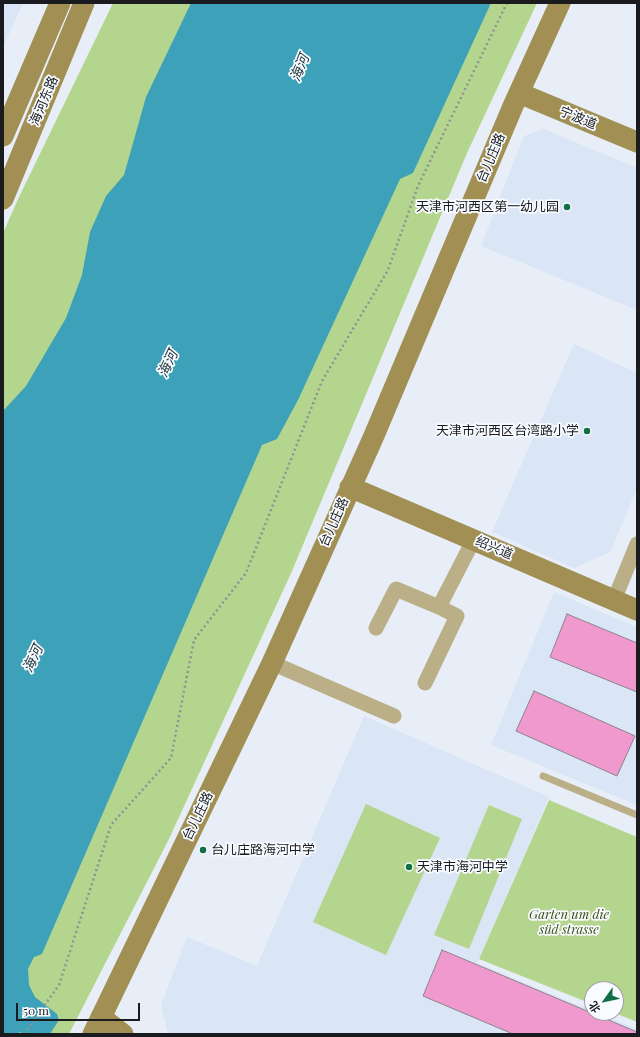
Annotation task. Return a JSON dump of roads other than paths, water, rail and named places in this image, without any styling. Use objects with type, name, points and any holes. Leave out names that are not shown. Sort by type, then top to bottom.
[{"type":"street","name":"海河东路","points":[[3,136],[60,3]]},
{"type":"street","name":"海河东路","points":[[3,199],[84,3]]},
{"type":"street","name":"台儿庄路","points":[[97,1026],[272,664],[373,438],[519,93],[560,3]]},
{"type":"street","name":"宁波道","points":[[519,93],[637,142]]},
{"type":"street","name":"绍兴道","points":[[350,487],[637,610]]},
{"type":"street","points":[[439,607],[474,539]]},
{"type":"street","points":[[614,600],[637,544]]},
{"type":"street","points":[[376,628],[396,588],[457,616],[424,683]]},
{"type":"street","points":[[272,664],[394,716]]},
{"type":"street","points":[[97,1026],[123,1034]]},
{"type":"lane","points":[[543,776],[637,815]]},
{"type":"water","name":"海河","points":[[191,3],[491,3],[413,173],[400,179],[298,400],[277,439],[262,445],[42,954],[34,957],[28,969],[29,985],[35,997],[57,1014],[59,1020],[50,1034],[24,1034],[20,1032],[18,1034],[3,1034],[3,411],[26,386],[66,318],[82,275],[90,232],[106,196],[124,175],[146,97]]},
{"type":"place","name":"天津市河西区第一幼儿园","points":[[567,207]]},
{"type":"place","name":"天津市河西区台湾路小学","points":[[587,431]]},
{"type":"place","name":"台儿庄路海河中学","points":[[203,850]]},
{"type":"place","name":"天津市海河中学","points":[[409,867]]},
{"type":"park label","name":"Garten um die süd strasse","points":[[569,922]]}]
